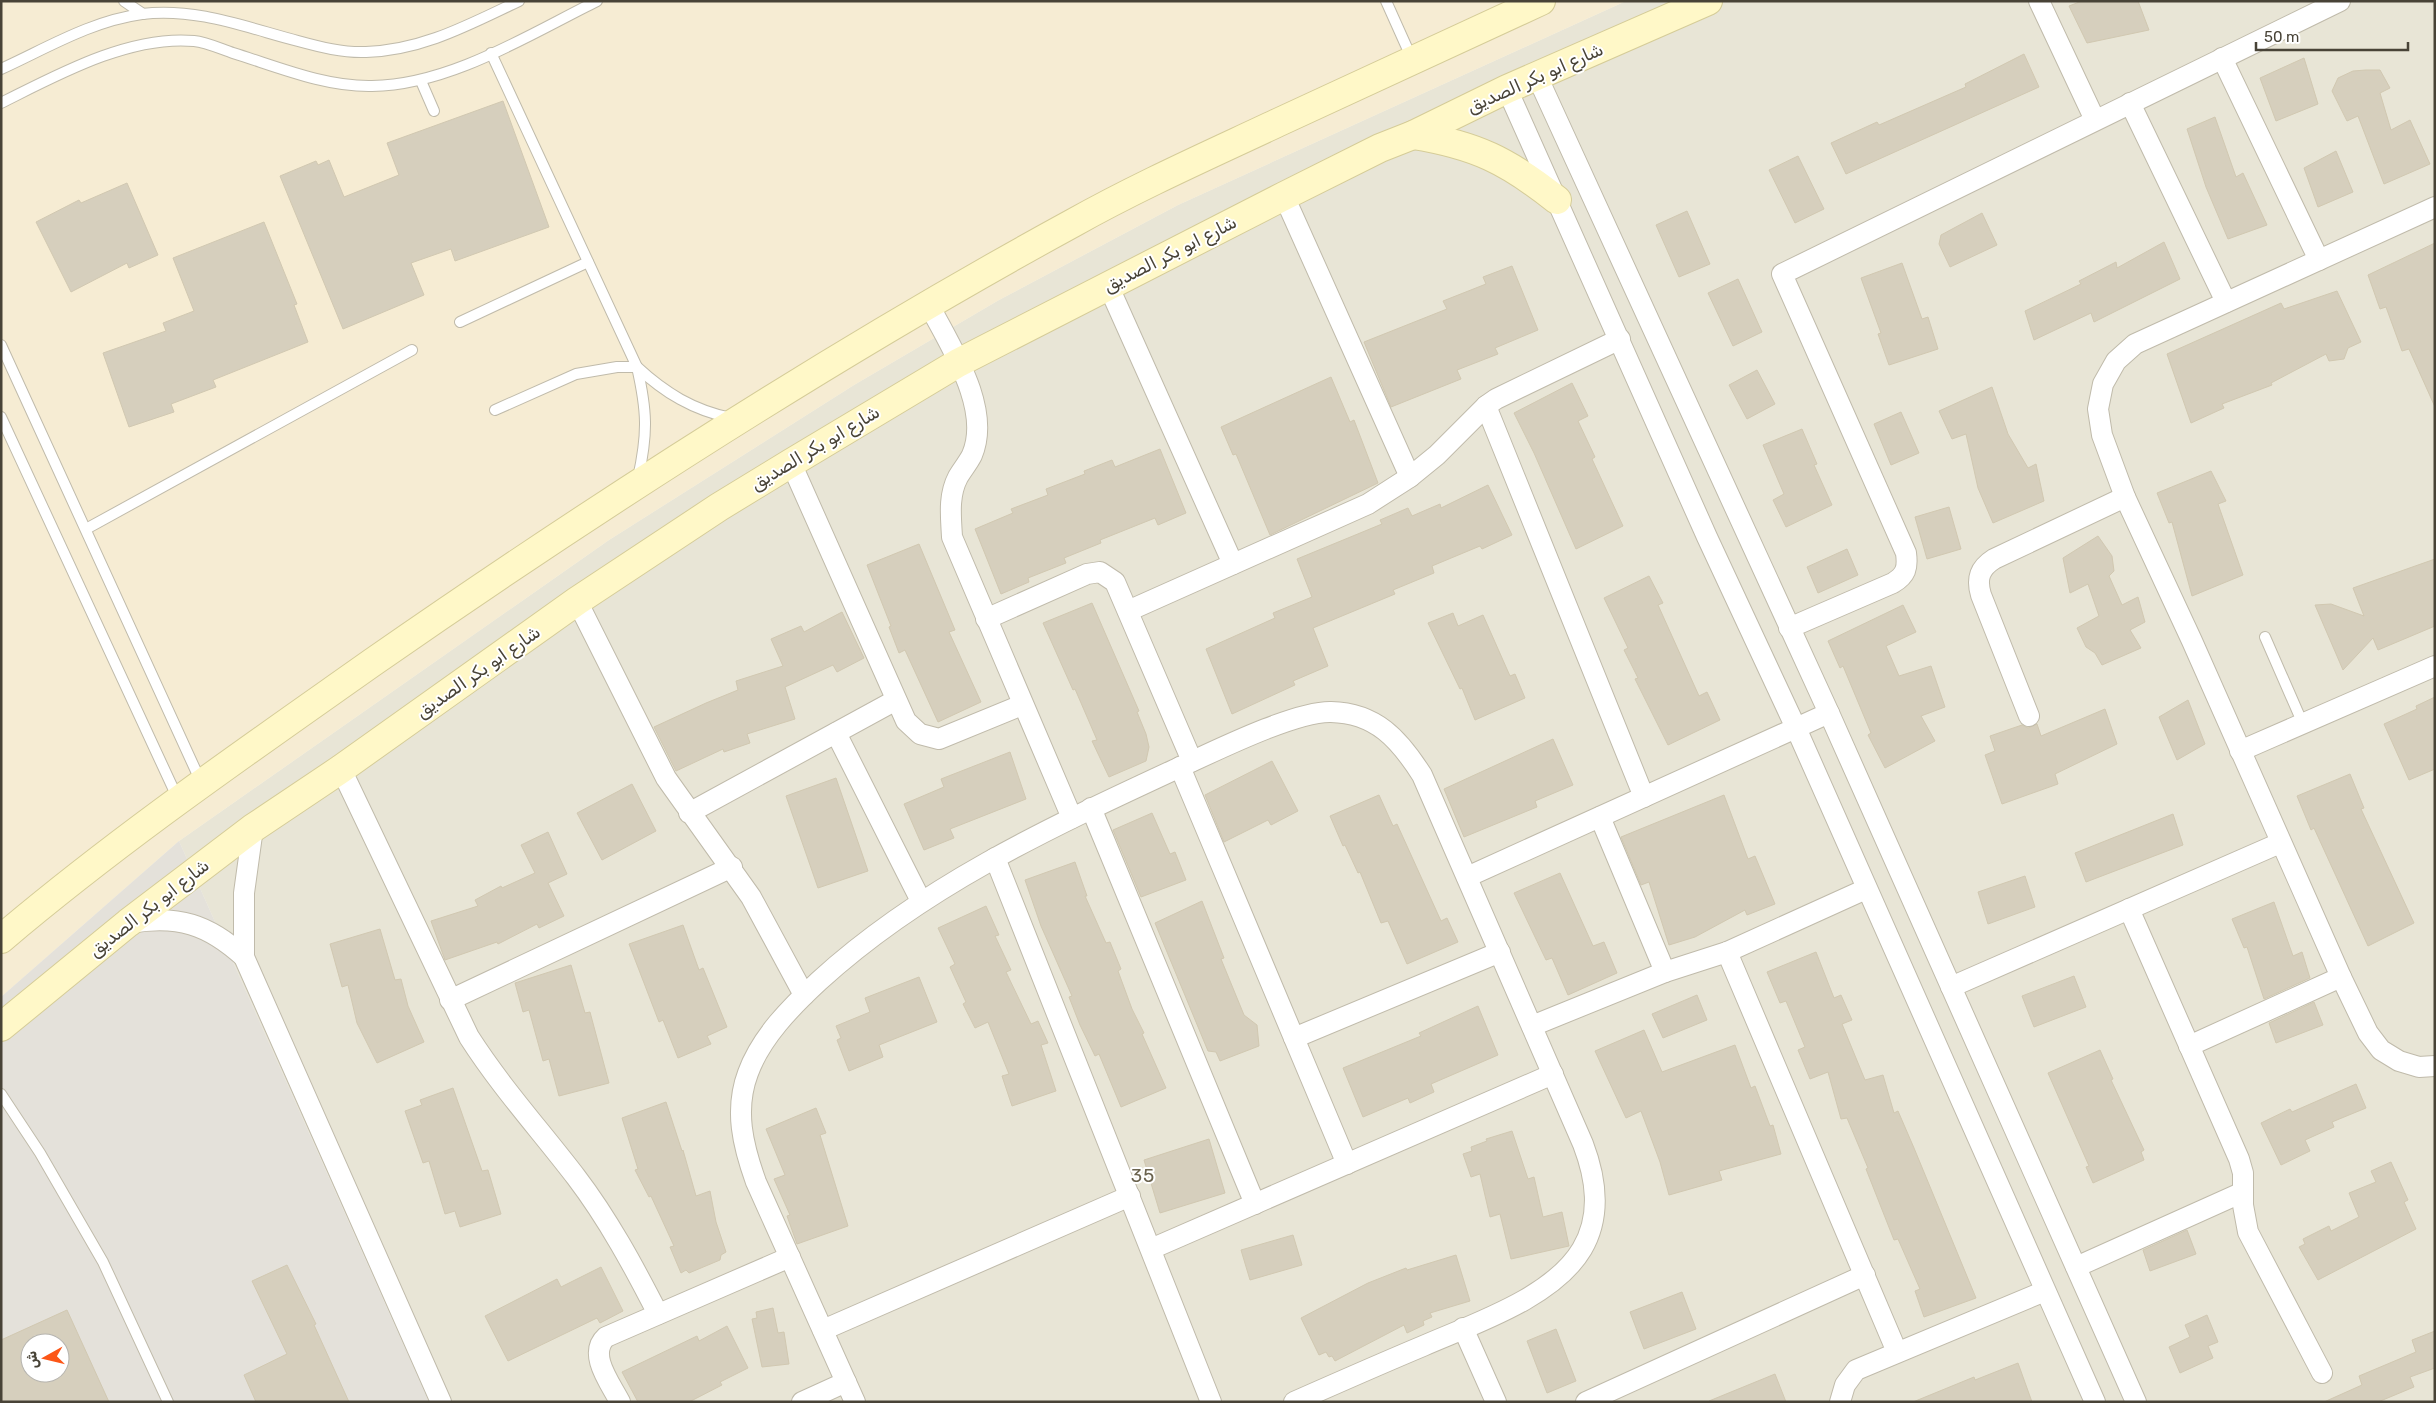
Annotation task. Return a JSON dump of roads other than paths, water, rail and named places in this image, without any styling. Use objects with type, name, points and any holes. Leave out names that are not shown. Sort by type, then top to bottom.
[{"type":"main road","points":[[1,939],[178,799],[489,581],[738,419],[929,305],[1075,222],[1227,146],[1542,1]]},
{"type":"main road","name":"شارع ابو بكر الصديق","points":[[1,1026],[128,923],[253,828],[341,769],[577,602],[718,507],[790,462],[958,363],[1284,196],[1380,148],[1413,135],[1507,89],[1708,1]]},
{"type":"main road","points":[[1413,135],[1445,140],[1476,149],[1505,162],[1558,200]]},
{"type":"street","points":[[2039,1],[2095,120]]},
{"type":"street","points":[[1789,628],[1893,583],[1903,576],[1908,565],[1906,553],[1782,274],[2340,1]]},
{"type":"street","points":[[2222,58],[2319,260]]},
{"type":"street","points":[[1537,76],[1952,987],[2136,1402]]},
{"type":"street","points":[[1507,89],[1796,728],[2045,1290],[2089,1400]]},
{"type":"street","points":[[2130,103],[2226,302]]},
{"type":"street","points":[[1529,137],[1559,123]]},
{"type":"street","points":[[1284,196],[1410,477]]},
{"type":"street","points":[[2435,207],[2135,344],[2116,361],[2103,384],[2098,410],[2102,435],[2125,497],[2340,977],[2368,1033],[2381,1050],[2399,1061],[2419,1067],[2435,1066]]},
{"type":"street","points":[[1108,285],[1233,564]]},
{"type":"street","points":[[929,305],[972,391],[977,422],[972,454],[957,479],[950,508],[952,537],[1072,818]]},
{"type":"street","points":[[1128,611],[1368,504],[1410,477],[1437,456],[1486,406],[1496,399],[1620,339]]},
{"type":"street","points":[[1486,406],[1644,797]]},
{"type":"street","points":[[790,462],[906,721],[920,734],[939,738],[1022,704]]},
{"type":"street","points":[[2029,716],[1981,595],[1978,585],[1979,574],[1985,565],[1994,559],[2125,497]]},
{"type":"street","points":[[986,619],[1087,574],[1100,572],[1114,582],[1128,611],[1294,1038],[1347,1164]]},
{"type":"street","points":[[577,602],[666,778],[690,813],[732,867],[751,897],[804,995]]},
{"type":"street","points":[[2240,751],[2435,666]]},
{"type":"street","points":[[690,813],[896,700]]},
{"type":"street","points":[[855,1402],[756,1182],[745,1153],[740,1124],[741,1098],[748,1073],[759,1050],[776,1026],[804,995],[855,948],[921,901],[995,858],[1091,808],[1186,764],[1306,714],[1329,712],[1353,714],[1377,725],[1404,746],[1422,774],[1593,1170],[1596,1197],[1592,1225],[1582,1249],[1567,1270],[1520,1301],[1294,1402]]},
{"type":"street","points":[[1467,877],[1828,713]]},
{"type":"street","points":[[836,733],[921,901]]},
{"type":"street","points":[[341,769],[469,1037],[491,1072],[577,1178],[607,1222],[658,1314]]},
{"type":"street","points":[[1091,808],[1255,1204]]},
{"type":"street","points":[[1600,816],[1664,972]]},
{"type":"street","points":[[253,828],[244,893],[244,957],[441,1402]]},
{"type":"street","points":[[1952,987],[2280,842]]},
{"type":"street","points":[[995,858],[1211,1402]]},
{"type":"street","points":[[450,1000],[732,867]]},
{"type":"street","points":[[1532,1026],[1664,972],[1728,952],[1866,889]]},
{"type":"street","points":[[2129,909],[2239,1159],[2243,1173],[2245,1218],[2254,1244],[2322,1373]]},
{"type":"street","points":[[128,923],[153,919],[170,920],[203,927],[225,940],[244,957]]},
{"type":"street","points":[[1294,1038],[1500,952]]},
{"type":"street","points":[[1728,952],[1896,1352]]},
{"type":"street","points":[[2189,1046],[2340,977]]},
{"type":"street","points":[[1151,1249],[1553,1074]]},
{"type":"street","points":[[2076,1267],[2243,1192]]},
{"type":"street","points":[[823,1330],[1130,1196]]},
{"type":"street","points":[[620,1402],[599,1357],[599,1346],[606,1337],[790,1257]]},
{"type":"street","points":[[1586,1402],[1865,1275]]},
{"type":"street","points":[[1840,1402],[1845,1385],[1856,1370],[2045,1290]]},
{"type":"street","points":[[1463,1328],[1496,1402]]},
{"type":"street","points":[[802,1402],[846,1382]]},
{"type":"lane","points":[[124,1],[143,14]]},
{"type":"lane","points":[[1,69],[95,25],[143,14],[198,15],[327,49],[364,52],[400,49],[436,40],[519,1]]},
{"type":"lane","points":[[1,103],[106,54],[149,44],[194,41],[323,81],[372,86],[421,81],[453,72],[596,1]]},
{"type":"lane","points":[[1386,1],[1412,60]]},
{"type":"lane","points":[[492,53],[637,367],[645,405],[645,445],[637,483]]},
{"type":"lane","points":[[421,81],[434,111]]},
{"type":"lane","points":[[460,322],[588,262]]},
{"type":"lane","points":[[1,345],[201,783]]},
{"type":"lane","points":[[86,529],[412,350]]},
{"type":"lane","points":[[495,410],[576,374],[617,367],[637,367],[658,387],[683,402],[710,413],[738,419]]},
{"type":"lane","points":[[1,417],[178,799]]},
{"type":"lane","points":[[2265,637],[2302,724]]},
{"type":"lane","points":[[1,1094],[40,1153],[103,1262],[168,1402]]},
{"type":"district","name":"35","points":[[1143,1175]]}]
